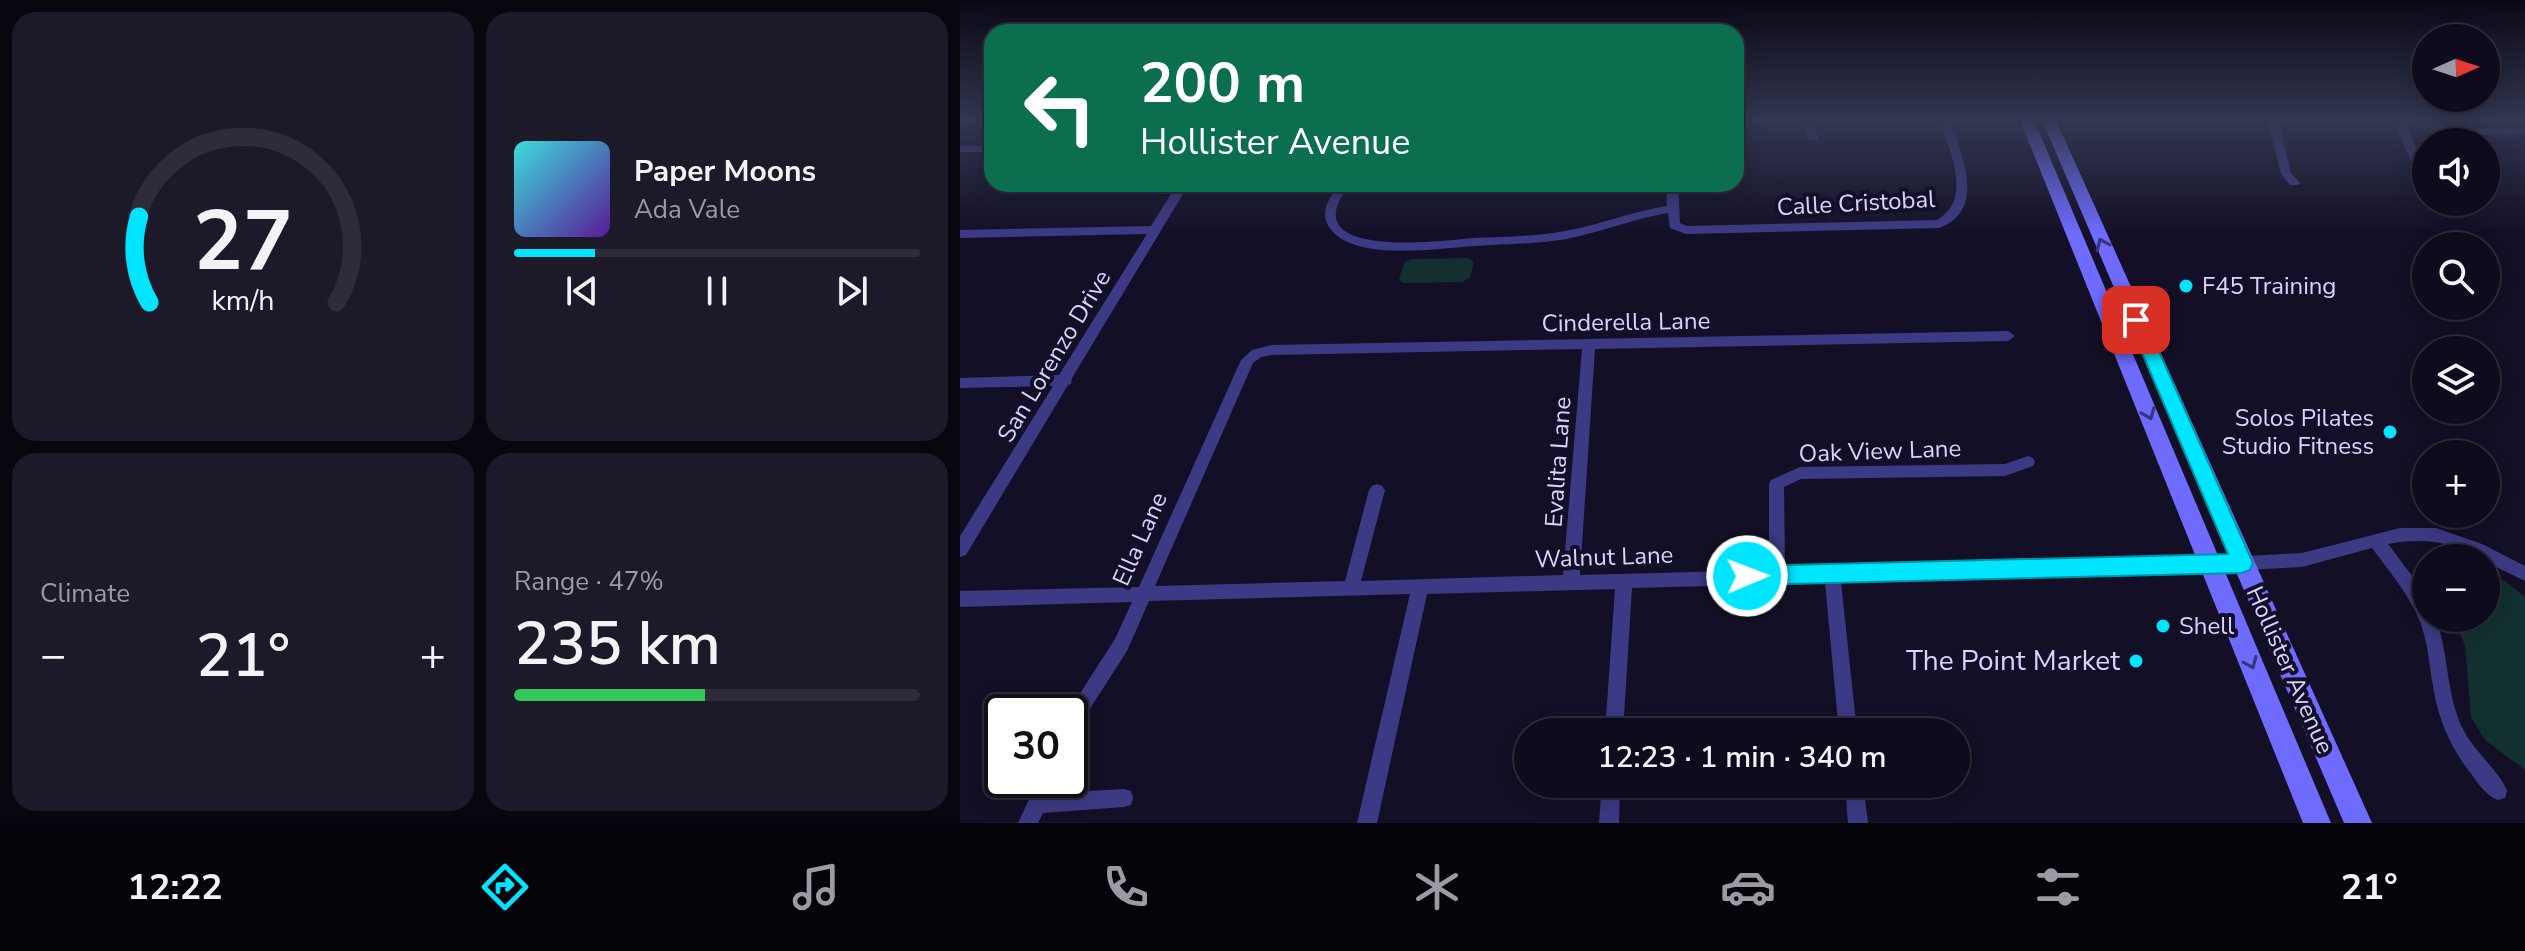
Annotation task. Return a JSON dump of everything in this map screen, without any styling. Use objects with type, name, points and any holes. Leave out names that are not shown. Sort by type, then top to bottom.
[{"type":"main road","name":"Hollister Avenue","points":[[2043,158],[2317,823]]},
{"type":"main road","name":"Hollister Avenue","points":[[2066,158],[2358,823]]},
{"type":"street","name":"Calle Cristobal","points":[[1671,209],[1674,225],[1686,230],[1925,226],[1951,220],[1959,212],[1963,197],[1957,158]]},
{"type":"street","points":[[2282,158],[2286,174],[2294,183]]},
{"type":"street","name":"San Lorenzo Drive","points":[[960,550],[1178,192]]},
{"type":"street","points":[[1340,192],[1333,201],[1330,214],[1333,227],[1340,235],[1385,246],[1555,237],[1640,213],[1671,209],[1672,192]]},
{"type":"street","points":[[1959,212],[1973,219]]},
{"type":"street","points":[[960,234],[1156,230]]},
{"type":"street","name":"Cinderella Lane","points":[[1248,360],[1257,353],[1272,350],[2008,336]]},
{"type":"street","name":"Evalita Lane","points":[[1571,582],[1589,345]]},
{"type":"street","name":"Ella Lane","points":[[1088,696],[1121,645],[1248,360]]},
{"type":"street","points":[[960,383],[1066,380]]},
{"type":"street","name":"Oak View Lane","points":[[1777,575],[1776,484],[1800,473],[2005,470],[2028,462]]},
{"type":"street","points":[[1351,588],[1377,490]]},
{"type":"street","name":"Walnut Lane","points":[[960,599],[2210,565],[2302,560],[2375,540],[2436,535],[2476,549],[2525,574]]},
{"type":"street","points":[[2375,540],[2412,589]]},
{"type":"street","points":[[1832,575],[1847,718]]},
{"type":"street","points":[[1615,718],[1624,580]]},
{"type":"street","points":[[1367,823],[1420,588]]},
{"type":"street","points":[[2432,632],[2444,701],[2456,737],[2470,760],[2498,791]]},
{"type":"street","points":[[1028,823],[1039,798]]},
{"type":"street","points":[[1036,804],[1124,798]]},
{"type":"street","points":[[1609,823],[1610,798]]},
{"type":"street","points":[[1855,798],[1858,823]]},
{"type":"green space","points":[[1469,258],[1474,262],[1470,278],[1462,282],[1403,283],[1399,279],[1404,263],[1411,259]]},
{"type":"green space","points":[[2500,579],[2525,597],[2525,770],[2485,740],[2471,717],[2465,645],[2459,632],[2500,632]]},
{"type":"place","name":"F45 Training","points":[[2186,286]]},
{"type":"place","name":"Solos Pilates Studio Fitness","points":[[2390,432]]},
{"type":"place","name":"Shell","points":[[2163,626]]},
{"type":"place","name":"The Point Market","points":[[2136,661]]},
{"type":"route","points":[[1747,576],[2242,563],[2136,320]]}]
